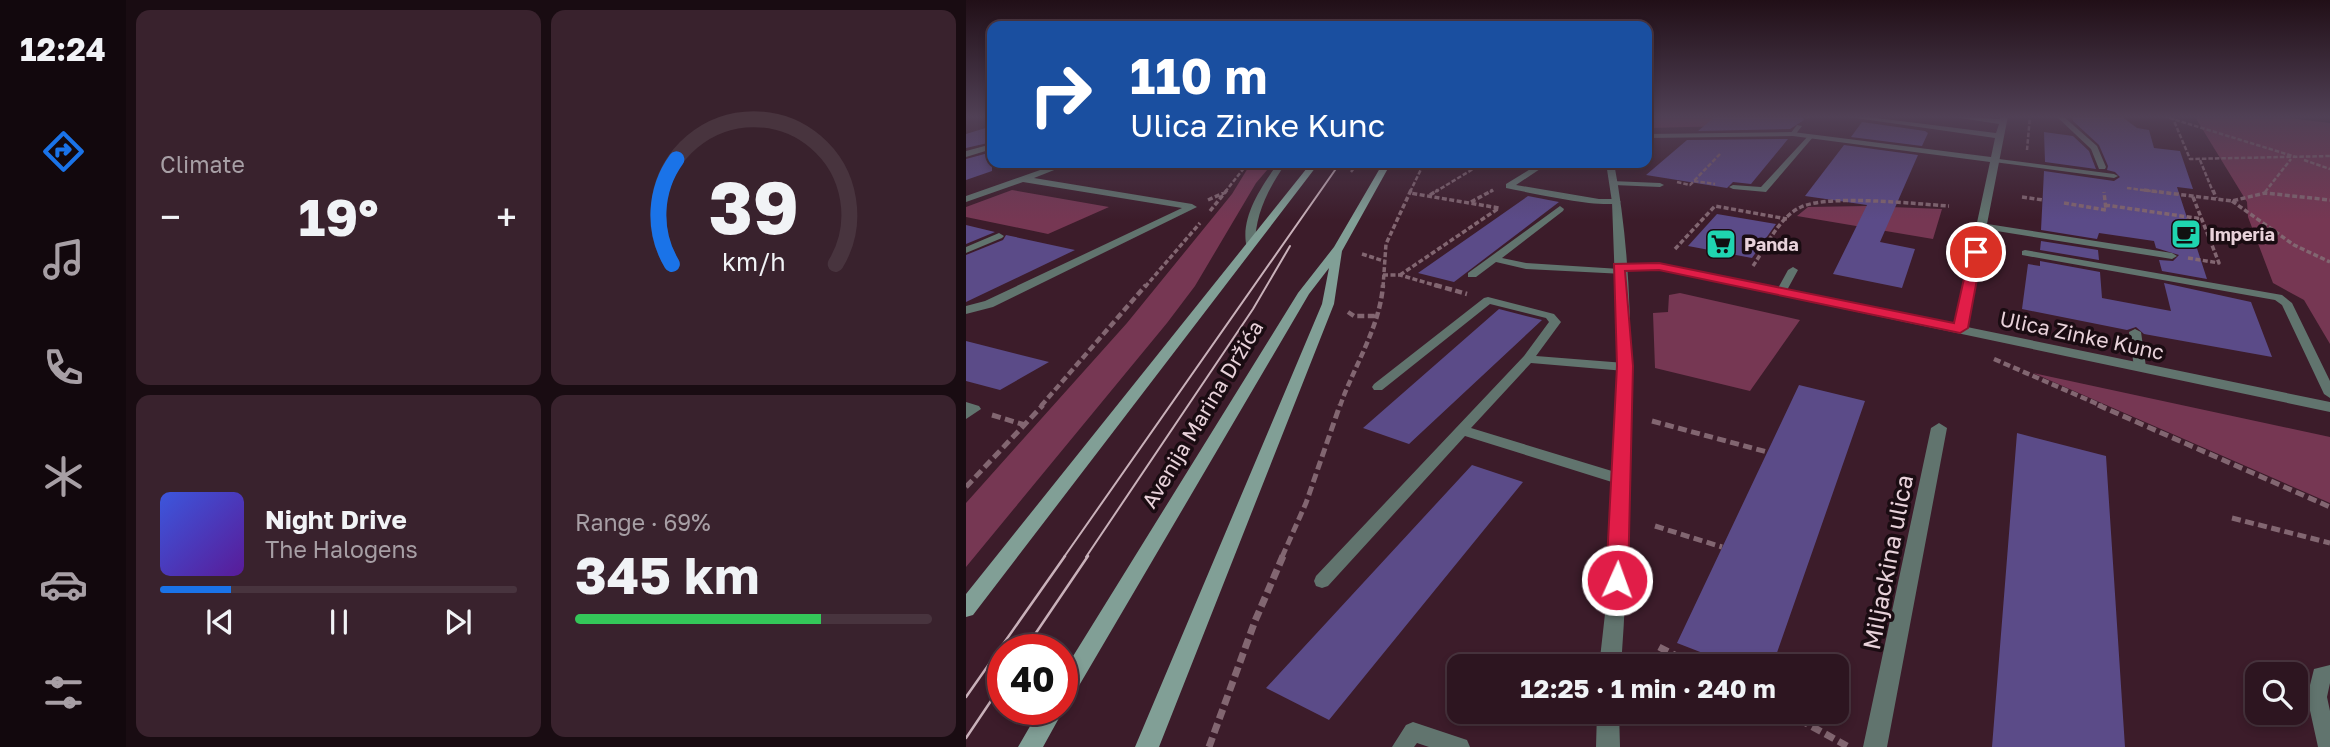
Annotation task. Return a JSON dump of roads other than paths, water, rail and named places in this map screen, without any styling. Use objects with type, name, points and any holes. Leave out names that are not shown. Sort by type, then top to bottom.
[{"type":"main road","points":[[966,609],[1311,168]]},
{"type":"main road","name":"Avenija Marina Držića","points":[[1078,667],[1304,293],[1339,248],[1384,168]]},
{"type":"main road","points":[[1147,747],[1328,304],[1339,248]]},
{"type":"main road","points":[[1030,747],[1043,725]]},
{"type":"street","points":[[1924,151],[1994,160]]},
{"type":"street","points":[[1960,328],[1996,151]]},
{"type":"street","points":[[966,200],[1054,168]]},
{"type":"street","points":[[1611,168],[1617,202],[1625,366],[1611,654]]},
{"type":"street","points":[[966,310],[989,304],[1192,207],[1023,179]]},
{"type":"street","name":"Ulica Zinke Kunc","points":[[1619,270],[1659,267],[2330,407]]},
{"type":"street","name":"Miljackina ulica","points":[[1875,747],[1938,428]]},
{"type":"street","points":[[1608,724],[1608,747]]},
{"type":"lane","points":[[1733,187],[1763,190],[1798,151]]},
{"type":"lane","points":[[2095,151],[2102,167]]},
{"type":"lane","points":[[1994,160],[2114,176]]},
{"type":"lane","points":[[1250,246],[1249,229],[1255,209],[1279,168]]},
{"type":"lane","points":[[1495,191],[1509,186],[1537,168]]},
{"type":"lane","points":[[1614,183],[1663,183]]},
{"type":"lane","points":[[1509,186],[1599,202],[1617,202]]},
{"type":"lane","points":[[1472,275],[1560,209]]},
{"type":"lane","points":[[1981,226],[2172,256]]},
{"type":"lane","points":[[966,250],[999,236]]},
{"type":"lane","points":[[2025,253],[2278,297],[2287,303],[2330,394]]},
{"type":"lane","points":[[1494,259],[1526,267],[1619,270]]},
{"type":"lane","points":[[1781,292],[1793,270]]},
{"type":"lane","points":[[1322,581],[1528,359],[1555,321],[1550,316],[1488,300],[1378,387]]},
{"type":"lane","points":[[2135,332],[2140,367]]},
{"type":"lane","points":[[1528,359],[1625,366]]},
{"type":"lane","points":[[1462,430],[1620,479]]},
{"type":"lane","points":[[2328,747],[2317,697],[2320,676],[2330,674]]},
{"type":"lane","points":[[1402,747],[1413,732],[1460,747]]},
{"type":"tram line","points":[[1064,557],[1336,168]]},
{"type":"tram line","points":[[1086,557],[1253,309],[1290,246]]},
{"type":"tram line","points":[[966,697],[1065,556]]},
{"type":"tram line","points":[[1035,634],[1088,556]]},
{"type":"tram line","points":[[966,738],[987,707]]},
{"type":"place","name":"Imperia","points":[[2186,234]]},
{"type":"place","name":"Panda","points":[[1721,244]]}]
